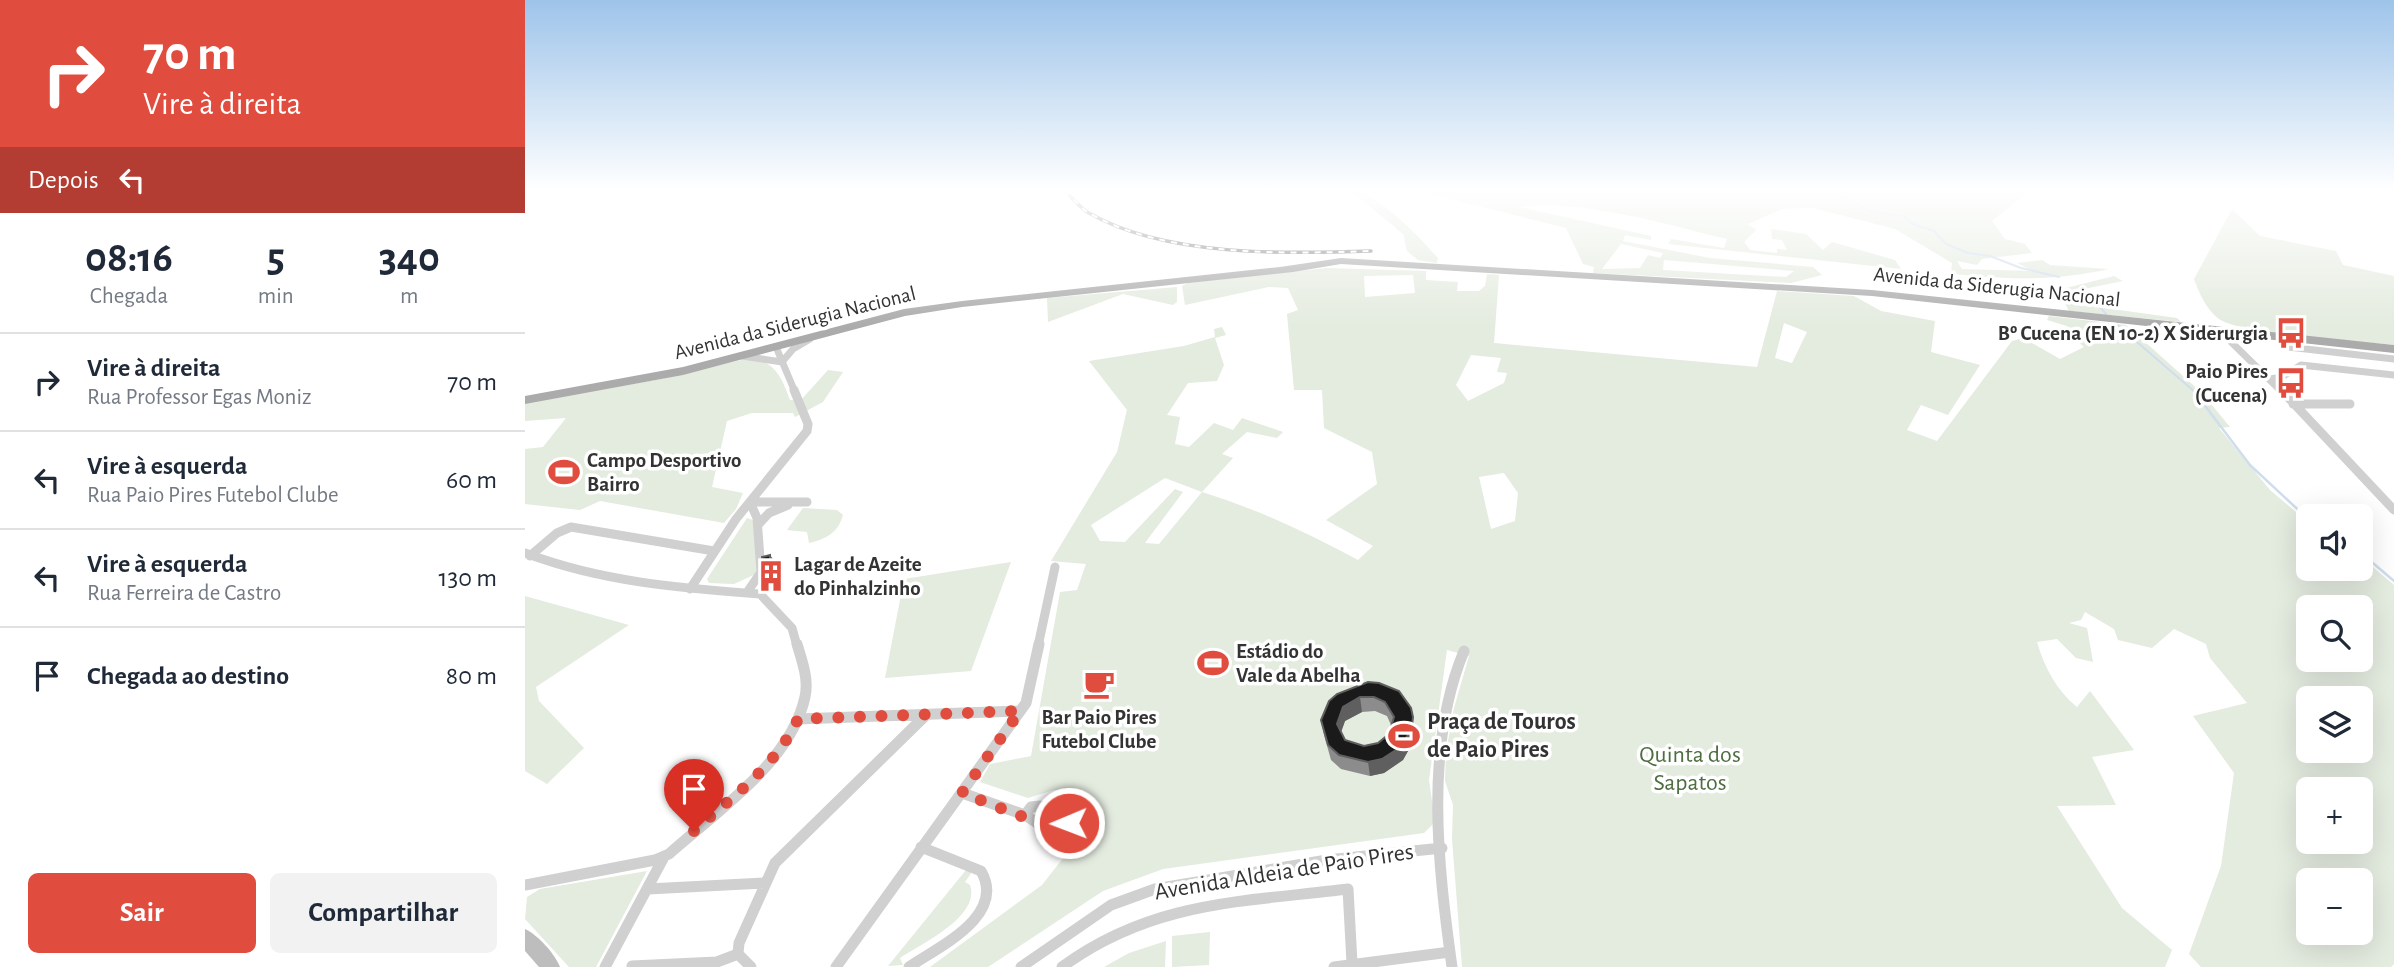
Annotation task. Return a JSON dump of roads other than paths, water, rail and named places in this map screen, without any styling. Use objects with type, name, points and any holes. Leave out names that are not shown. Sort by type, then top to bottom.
[{"type":"main road","name":"Avenida da Siderugia Nacional","points":[[525,400],[638,381],[904,313],[962,304],[1334,266],[1470,270],[1872,293],[2394,349]]},
{"type":"street","points":[[2219,330],[2270,379],[2394,510]]},
{"type":"street","points":[[782,362],[799,344],[818,335]]},
{"type":"street","points":[[690,589],[736,519],[807,430],[808,424],[776,347]]},
{"type":"street","points":[[2288,347],[2394,359]]},
{"type":"street","points":[[2355,354],[2367,372]]},
{"type":"street","points":[[741,356],[782,362]]},
{"type":"street","points":[[2270,379],[2282,377],[2301,365],[2394,375]]},
{"type":"street","points":[[2293,404],[2350,404]]},
{"type":"street","points":[[736,519],[757,520],[801,502],[751,502]]},
{"type":"street","points":[[748,591],[761,572],[757,520],[751,502]]},
{"type":"street","points":[[528,554],[557,533],[571,527],[714,551]]},
{"type":"street","points":[[528,554],[570,570],[652,586],[748,591],[760,594],[792,628],[807,683],[798,719],[779,752],[664,857],[605,967]]},
{"type":"street","points":[[836,967],[1020,711],[1030,692],[1055,567]]},
{"type":"street","points":[[1452,967],[1442,848],[1442,736],[1449,695],[1464,651]]},
{"type":"street","points":[[798,719],[1020,711]]},
{"type":"street","points":[[738,954],[739,943],[765,883],[782,856],[926,715]]},
{"type":"street","points":[[962,793],[1025,816]]},
{"type":"street","points":[[909,967],[972,923],[980,914],[988,893],[986,879],[981,871],[921,847]]},
{"type":"street","name":"Avenida Aldeia de Paio Pires","points":[[1021,967],[1111,905],[1155,889],[1327,860],[1442,848]]},
{"type":"street","points":[[528,886],[664,857]]},
{"type":"street","points":[[648,889],[765,883]]},
{"type":"street","points":[[1062,967],[1102,939],[1140,922],[1175,913],[1348,889],[1352,963]]},
{"type":"street","points":[[529,949],[551,967]]},
{"type":"street","points":[[1335,967],[1450,953]]},
{"type":"street","points":[[632,966],[717,962],[738,954]]},
{"type":"street","points":[[738,954],[751,967]]},
{"type":"waterway","points":[[1939,236],[1946,244],[1968,253],[1990,256],[2021,268],[2059,277]]},
{"type":"waterway","points":[[2076,289],[2096,302],[2106,314]]},
{"type":"waterway","points":[[2115,323],[2194,391]]},
{"type":"waterway","points":[[2194,391],[2250,465],[2296,508]]},
{"type":"waterway","points":[[2373,563],[2394,581]]},
{"type":"railway","points":[[1147,236],[1227,250],[1302,253],[1371,251]]},
{"type":"place","name":"Bº Cucena (EN 10-2) X Siderurgia","points":[[2291,333]]},
{"type":"place","name":"Paio Pires (Cucena)","points":[[2291,383]]},
{"type":"place","name":"Campo Desportivo Bairro","points":[[564,472]]},
{"type":"place","name":"Lagar de Azeite do Pinhalzinho","points":[[771,576]]},
{"type":"place","name":"Estádio do Vale da Abelha","points":[[1213,663]]},
{"type":"place","name":"Bar Paio Pires Futebol Clube","points":[[1099,684]]},
{"type":"place","name":"Praça de Touros de Paio Pires","points":[[1404,736]]},
{"type":"park label","name":"Quinta dos Sapatos","points":[[1690,769]]}]
